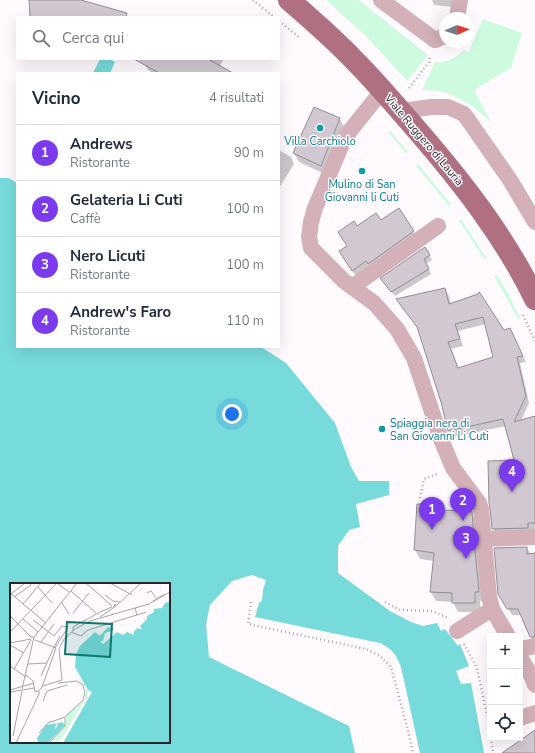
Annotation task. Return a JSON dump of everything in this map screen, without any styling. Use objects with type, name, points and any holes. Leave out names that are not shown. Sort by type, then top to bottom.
[{"type":"main road","name":"Viale Ruggero di Lauria","points":[[289,0],[345,51],[430,145],[462,185],[500,238],[517,267],[529,307]]},
{"type":"street","points":[[382,0],[435,40],[439,38]]},
{"type":"street","points":[[458,12],[460,0]]},
{"type":"street","points":[[382,91],[345,137],[315,208],[309,237],[311,248],[344,281],[374,303],[397,329],[414,358],[442,442],[453,468],[479,503],[481,509],[489,596],[492,609],[506,633]]},
{"type":"street","points":[[400,111],[432,107],[448,107],[464,114],[510,180],[535,222]]},
{"type":"street","points":[[352,287],[438,226]]},
{"type":"street","points":[[483,539],[535,537]]},
{"type":"street","points":[[456,631],[492,609]]},
{"type":"street","points":[[523,649],[535,646]]},
{"type":"street","points":[[523,661],[535,685]]},
{"type":"street","points":[[523,717],[535,713]]},
{"type":"path","points":[[253,0],[273,16]]},
{"type":"path","points":[[280,22],[305,42]]},
{"type":"path","points":[[409,88],[429,62],[430,55]]},
{"type":"path","points":[[529,307],[535,341]]},
{"type":"path","points":[[420,498],[424,479],[453,468]]},
{"type":"path","points":[[251,602],[248,624],[366,649],[380,656],[391,667],[413,753]]},
{"type":"path","points":[[385,602],[400,610],[432,611],[450,620],[477,668],[487,715]]},
{"type":"path","points":[[491,741],[493,753]]},
{"type":"green space","points":[[326,0],[359,0],[428,55],[407,81],[368,38]]},
{"type":"green space","points":[[483,19],[522,33],[511,68],[474,90],[491,122],[460,98],[442,92],[422,90],[435,62],[443,62],[451,59],[464,50],[469,52],[471,48],[475,48],[475,38]]},
{"type":"green space","points":[[390,131],[408,152],[406,153],[388,132]]},
{"type":"green space","points":[[418,164],[451,204],[449,206],[416,166]]},
{"type":"green space","points":[[461,219],[487,259],[485,260],[459,221]]},
{"type":"green space","points":[[497,275],[520,318],[518,319],[494,276]]},
{"type":"water","points":[[100,60],[110,60],[115,62],[110,72],[94,72]]},
{"type":"water","points":[[0,178],[9,178],[16,182],[16,348],[263,348],[286,363],[335,423],[351,467],[359,481],[389,481],[389,495],[356,504],[360,527],[349,530],[338,546],[338,573],[390,611],[411,622],[423,626],[437,623],[441,631],[445,629],[458,646],[460,644],[469,666],[456,671],[461,684],[471,683],[484,753],[420,753],[401,667],[393,652],[388,647],[380,643],[255,617],[259,603],[262,601],[266,580],[252,575],[232,581],[210,605],[206,624],[209,657],[349,726],[355,753],[0,753]]},
{"type":"building","points":[[29,0],[81,0],[127,13],[126,16],[30,16]]},
{"type":"building","points":[[136,60],[210,60],[231,72],[157,72]]},
{"type":"building","name":"Villa Carchiolo","points":[[314,107],[340,118],[321,166],[293,153]]},
{"type":"building","points":[[399,208],[414,231],[368,264],[366,261],[352,271],[339,251],[347,246],[338,232],[354,221],[357,226],[376,213],[381,220]]},
{"type":"building","points":[[425,247],[430,255],[424,259],[429,269],[391,292],[380,278]]},
{"type":"building","points":[[445,288],[449,304],[478,294],[479,292],[504,330],[510,328],[523,356],[517,357],[526,396],[514,422],[535,416],[535,523],[528,523],[528,528],[492,529],[489,503],[488,461],[514,460],[503,419],[448,431],[441,402],[417,327],[396,299]],"holes":[[[483,317],[493,357],[458,368],[448,342],[460,339],[455,324]]]},
{"type":"building","points":[[417,504],[439,504],[439,510],[472,511],[479,592],[475,592],[475,603],[452,603],[452,593],[430,592],[434,553],[414,550]]},
{"type":"building","points":[[527,547],[527,554],[535,553],[535,637],[530,637],[518,609],[507,609],[498,594],[494,548]]},
{"type":"building","points":[[535,730],[535,753],[502,753],[519,741],[523,741],[523,738]]},
{"type":"place","name":"Villa Carchiolo","points":[[320,128]]},
{"type":"place","name":"Mulino di San Giovanni li Cuti","points":[[362,171]]},
{"type":"place","name":"Spiaggia nera di San Giovanni Li Cuti","points":[[382,429]]},
{"type":"place","name":"Andrew's Faro","points":[[512,492]]},
{"type":"place","name":"Gelateria Li Cuti","points":[[463,521]]},
{"type":"place","name":"Andrews","points":[[432,530]]},
{"type":"place","name":"Nero Licuti","points":[[466,559]]}]
